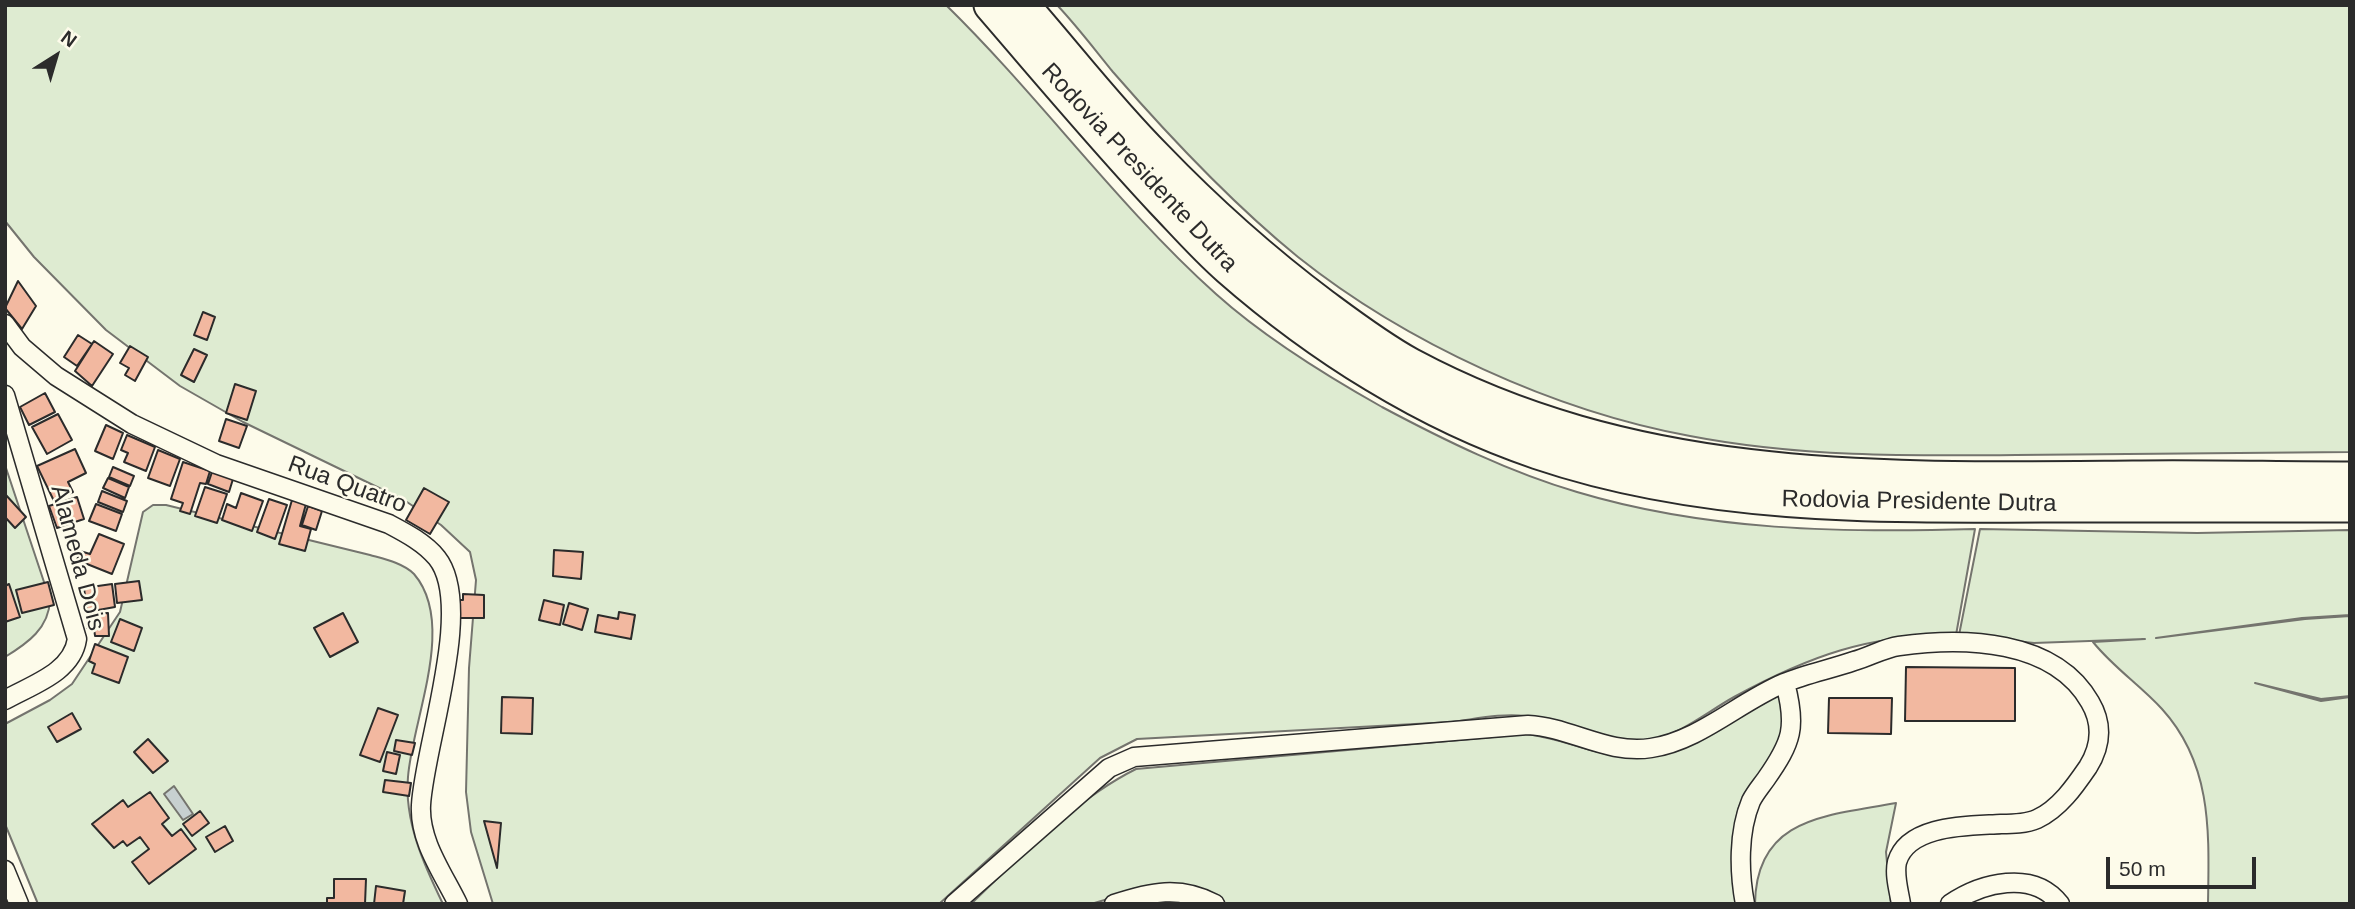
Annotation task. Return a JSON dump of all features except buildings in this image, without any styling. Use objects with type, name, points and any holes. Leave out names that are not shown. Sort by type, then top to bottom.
[{"type":"highway","name":"Rodovia Presidente Dutra","points":[[991,5],[1143,179],[1227,267],[1298,324],[1377,376],[1485,430],[1537,451],[1633,479],[1680,488],[1823,503],[1914,506],[2350,505]]},
{"type":"highway","name":"Rodovia Presidente Dutra","points":[[1022,5],[1154,157],[1242,241],[1296,286],[1408,364],[1527,416],[1590,437],[1653,452],[1708,463],[1773,471],[2007,480],[2350,479]]},
{"type":"street","name":"Rua Quatro","points":[[5,324],[22,347],[56,376],[132,424],[216,464],[389,524],[407,533],[437,558],[449,586],[450,629],[442,696],[421,807],[433,857],[458,904]]},
{"type":"street","name":"Alameda Dois","points":[[5,395],[77,639],[72,655],[62,668],[5,700]]},
{"type":"street","points":[[954,904],[1109,768],[1134,757],[1528,725],[1557,730],[1610,747],[1651,748],[1690,736],[1785,683],[1890,648],[1965,644],[2007,648],[2051,661],[2078,685],[2097,714],[2098,744],[2091,762],[2075,787],[2055,807],[2036,820],[1965,826],[1919,838],[1907,846],[1897,863],[1901,904]]},
{"type":"street","points":[[1745,904],[1741,853],[1747,812],[1752,799],[1783,755],[1793,724],[1785,683]]},
{"type":"street","points":[[5,870],[19,904]]},
{"type":"street","points":[[1950,904],[1983,887],[2009,883],[2036,887],[2060,904]]},
{"type":"street","points":[[1114,904],[1162,891],[1179,891],[1215,904]]},
{"type":"green space","points":[[5,5],[946,5],[981,40],[1112,188],[1180,260],[1235,310],[1317,369],[1382,407],[1477,454],[1552,484],[1626,505],[1675,515],[1774,527],[1975,529],[1956,635],[1896,638],[1841,650],[1788,670],[1734,697],[1684,728],[1650,740],[1619,740],[1541,719],[1507,715],[1452,722],[1137,739],[1100,758],[939,904],[493,904],[471,832],[466,792],[469,668],[476,580],[470,552],[441,525],[404,500],[243,422],[180,386],[106,330],[34,257],[5,221]]},
{"type":"green space","points":[[1057,5],[2350,5],[2350,452],[1934,455],[1812,452],[1690,436],[1587,410],[1535,391],[1434,345],[1386,318],[1298,257],[1250,215],[1178,144]]},
{"type":"green space","points":[[5,465],[50,600],[46,619],[36,634],[5,657]]},
{"type":"green space","points":[[153,505],[166,505],[370,555],[399,564],[414,574],[426,595],[432,619],[432,645],[429,673],[411,754],[408,777],[409,810],[417,842],[443,904],[38,904],[5,824],[5,724],[50,700],[72,684],[120,612],[143,512]]},
{"type":"green space","points":[[1980,529],[2197,533],[2350,530],[2350,615],[2302,618],[2156,638],[2350,616],[2350,696],[2321,699],[2255,683],[2321,701],[2350,697],[2350,904],[2208,904],[2207,826],[2199,777],[2191,753],[2162,709],[2093,642],[2145,639],[2034,643],[1959,635]]},
{"type":"green space","points":[[1782,690],[1782,738],[1772,760],[1742,799],[1736,818],[1734,842],[1738,904],[1225,904],[1209,894],[1135,891],[1091,904],[971,904],[1070,813],[1091,796],[1136,769],[1526,734],[1593,751],[1642,756],[1661,752]]},
{"type":"green space","points":[[1896,803],[1886,852],[1891,904],[1755,904],[1759,875],[1768,853],[1782,837],[1800,825],[1822,817]]},
{"type":"shaded area","points":[[174,786],[193,814],[183,820],[164,794]]}]
